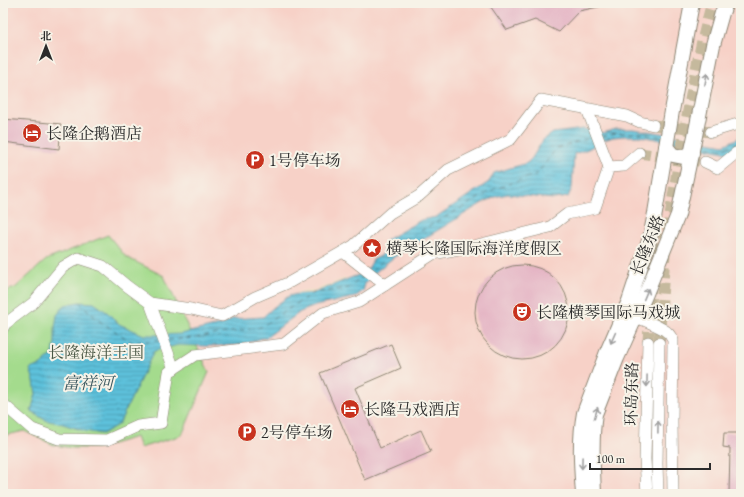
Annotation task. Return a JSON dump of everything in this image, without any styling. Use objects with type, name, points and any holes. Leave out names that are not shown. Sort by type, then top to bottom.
[{"type":"main road","name":"长隆东路","points":[[594,494],[592,465],[593,424],[595,414],[617,358],[650,238],[692,3]]},
{"type":"main road","name":"长隆东路","points":[[583,494],[581,467],[582,423],[584,413],[606,352],[630,315],[678,215],[692,153],[713,45],[726,3]]},
{"type":"main road","points":[[666,147],[674,155],[683,157],[692,153]]},
{"type":"street","points":[[3,328],[5,324],[33,303],[63,267],[78,258],[103,266],[150,303],[191,308],[222,316],[255,297],[290,282],[353,246],[390,213],[419,196],[448,170],[510,139],[541,100],[626,116],[653,126]]},
{"type":"street","points":[[3,404],[32,429],[59,439],[106,440],[138,426],[162,423],[169,372],[195,354],[284,344],[322,313],[359,302],[433,254],[550,227],[567,214],[595,208],[609,167],[587,109]]},
{"type":"street","points":[[711,132],[741,123]]},
{"type":"street","points":[[705,162],[718,168],[736,153],[741,152]]},
{"type":"street","points":[[609,167],[624,166],[639,153]]},
{"type":"street","points":[[343,252],[385,285]]},
{"type":"street","points":[[150,303],[174,369]]},
{"type":"street","points":[[630,315],[667,332],[673,340],[673,494]]},
{"type":"street","name":"环岛东路","points":[[647,494],[645,459],[648,342]]},
{"type":"street","name":"环岛东路","points":[[658,494],[659,343]]},
{"type":"shaded area","name":"横琴长隆国际海洋度假区","points":[[3,3],[741,3],[741,494],[3,494]]},
{"type":"green space","name":"长隆海洋王国","points":[[108,235],[126,257],[164,276],[209,372],[182,435],[140,448],[136,437],[99,448],[72,448],[54,445],[24,431],[3,436],[3,292],[15,288],[46,260]]},
{"type":"water","name":"富祥河","points":[[584,129],[603,133],[616,129],[633,129],[724,145],[741,137],[741,147],[730,153],[640,136],[613,137],[602,141],[588,149],[574,154],[572,188],[568,197],[554,199],[508,194],[498,196],[484,202],[394,257],[371,276],[365,284],[363,291],[355,297],[315,306],[300,312],[267,337],[239,345],[178,345],[154,351],[119,424],[102,434],[45,420],[31,411],[36,394],[30,369],[41,365],[53,354],[57,315],[65,305],[79,302],[94,303],[108,313],[119,324],[144,335],[181,334],[224,324],[232,319],[263,317],[289,296],[313,293],[358,275],[368,269],[373,260],[381,256],[386,249],[386,240],[421,220],[436,217],[489,182],[494,173],[527,163],[532,158],[543,140],[553,133]]},
{"type":"pier","points":[[346,278],[313,293],[297,294],[297,292],[313,291]]},
{"type":"building","points":[[488,3],[603,3],[603,6],[579,11],[559,32],[535,20],[507,30]]},
{"type":"building","name":"长隆企鹅酒店","points":[[3,119],[61,124],[59,149],[3,142]]},
{"type":"building","name":"长隆横琴国际马戏城","points":[[513,265],[531,265],[540,268],[556,278],[566,294],[569,303],[569,321],[566,330],[556,346],[540,356],[531,359],[513,359],[504,356],[488,346],[478,330],[475,321],[475,303],[478,294],[488,278],[504,268]]},
{"type":"building","name":"长隆马戏酒店","points":[[391,344],[401,368],[355,388],[380,448],[421,430],[431,452],[365,480],[320,373]]},
{"type":"building","points":[[724,433],[741,433],[741,494],[729,494],[730,448],[723,447]]},
{"type":"ferry route","points":[[602,136],[616,133],[639,133],[661,137]]},
{"type":"ferry route","points":[[372,270],[379,265],[401,242],[495,189],[537,174],[556,149],[592,138]]},
{"type":"ferry route","points":[[673,140],[686,142]]},
{"type":"ferry route","points":[[699,145],[721,149],[741,143]]},
{"type":"ferry route","points":[[168,340],[194,338],[261,327],[313,293],[349,288],[365,275]]},
{"type":"ferry route","points":[[79,302],[98,320],[132,342],[159,340]]},
{"type":"tunnel","points":[[668,231],[692,88],[712,3]]},
{"type":"tunnel","points":[[653,125],[711,132]]},
{"type":"tunnel","points":[[639,153],[705,162]]},
{"type":"tunnel","points":[[653,270],[656,232]]},
{"type":"tunnel","points":[[659,343],[665,254]]},
{"type":"tunnel","points":[[648,342],[651,288]]},
{"type":"place","name":"长隆企鹅酒店","points":[[32,133]]},
{"type":"place","name":"1号停车场","points":[[255,160]]},
{"type":"place","name":"横琴长隆国际海洋度假区","points":[[372,248]]},
{"type":"place","name":"长隆横琴国际马戏城","points":[[522,312]]},
{"type":"place","name":"长隆马戏酒店","points":[[350,409]]},
{"type":"place","name":"2号停车场","points":[[247,432]]}]
